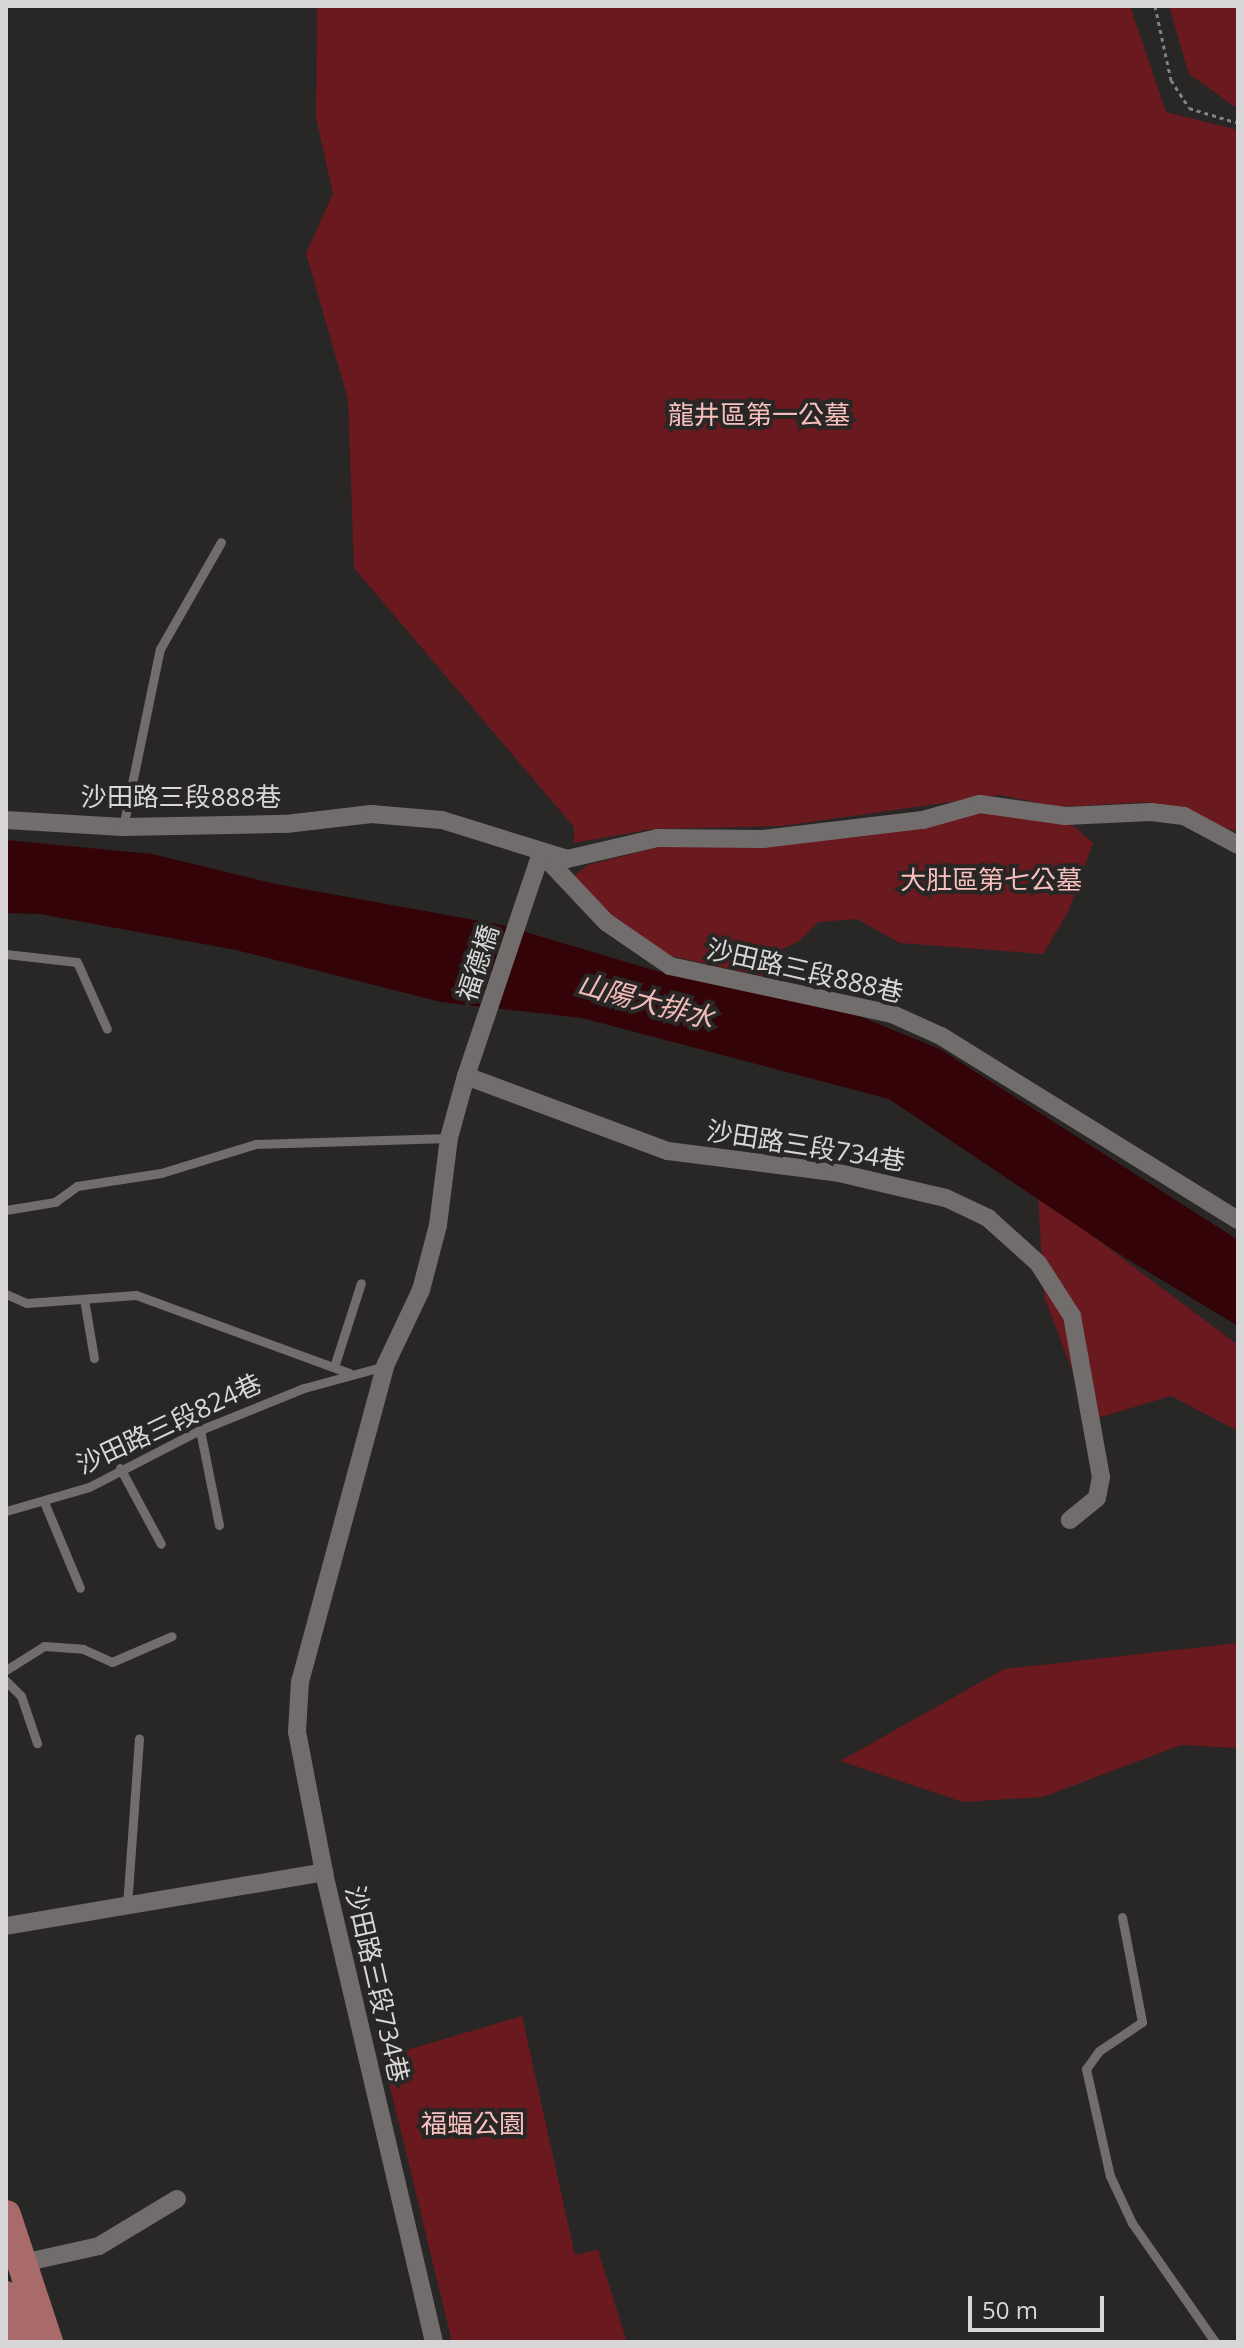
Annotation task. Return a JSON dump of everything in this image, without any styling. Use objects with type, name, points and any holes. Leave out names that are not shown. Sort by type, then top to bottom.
[{"type":"main road","points":[[6,2215],[48,2342]]},
{"type":"main road","points":[[6,2296],[21,2342]]},
{"type":"street","points":[[541,853],[567,859],[658,838],[763,839],[923,820],[980,804],[1065,816],[1151,812],[1184,816],[1238,845]]},
{"type":"street","name":"沙田路三段888巷","points":[[6,820],[123,827],[286,824],[371,814],[442,820],[541,853],[606,922],[670,966],[892,1014],[941,1036],[1238,1220]]},
{"type":"street","name":"福德橋","points":[[485,1023],[541,853]]},
{"type":"street","name":"沙田路三段734巷","points":[[434,2342],[324,1872],[297,1732],[300,1682],[385,1366],[421,1290],[438,1225],[449,1138],[485,1023]]},
{"type":"street","name":"沙田路三段734巷","points":[[466,1076],[668,1151],[839,1173],[946,1198],[988,1218],[1038,1263],[1072,1316],[1101,1477],[1097,1498],[1070,1520]]},
{"type":"street","name":"沙田路三段734巷","points":[[6,1926],[127,1909],[324,1872]]},
{"type":"street","points":[[23,2263],[99,2246],[177,2199]]},
{"type":"lane","points":[[123,827],[160,649],[221,542]]},
{"type":"lane","points":[[6,954],[77,962],[107,1029]]},
{"type":"lane","points":[[6,1210],[55,1202],[77,1186],[161,1173],[255,1144],[449,1138]]},
{"type":"lane","points":[[334,1367],[361,1283]]},
{"type":"lane","name":"沙田路三段824巷","points":[[6,1294],[26,1303],[136,1295],[349,1373]]},
{"type":"lane","points":[[84,1299],[94,1358]]},
{"type":"lane","name":"沙田路三段824巷","points":[[6,1511],[89,1487],[120,1468],[200,1430],[349,1373],[385,1366]]},
{"type":"lane","points":[[200,1430],[219,1525]]},
{"type":"lane","points":[[120,1468],[161,1544]]},
{"type":"lane","points":[[44,1502],[80,1588]]},
{"type":"lane","points":[[6,1670],[44,1646],[83,1649],[112,1662],[172,1636]]},
{"type":"lane","points":[[6,1681],[21,1696],[37,1743]]},
{"type":"lane","points":[[127,1909],[139,1738]]},
{"type":"lane","points":[[1122,1917],[1142,2022],[1099,2051],[1086,2069],[1110,2176],[1132,2223],[1215,2342]]},
{"type":"path","points":[[1155,6],[1171,80],[1189,108],[1238,123]]},
{"type":"green space","name":"龍井區第一公墓","points":[[317,6],[1130,6],[1166,112],[1238,130],[1238,832],[1149,802],[1059,807],[1000,795],[782,826],[653,829],[574,843],[574,827],[354,568],[348,399],[306,253],[333,194],[316,117]]},
{"type":"green space","points":[[1169,6],[1238,6],[1238,109],[1189,74]]},
{"type":"green space","name":"大肚區第七公墓","points":[[999,808],[1070,823],[1093,843],[1068,912],[1043,954],[900,943],[857,919],[819,922],[798,942],[767,956],[762,976],[671,956],[624,929],[574,876],[588,865],[670,844]]},
{"type":"green space","points":[[1038,1195],[1238,1345],[1238,1431],[1171,1396],[1091,1420],[1044,1296]]},
{"type":"green space","points":[[1238,1643],[1238,1748],[1181,1745],[1043,1797],[963,1802],[840,1761],[1004,1669]]},
{"type":"green space","name":"福蝠公園","points":[[522,2016],[575,2255],[598,2250],[627,2342],[452,2342],[383,2057]]},
{"type":"water","name":"山陽大排水","points":[[6,840],[152,854],[276,884],[502,925],[653,970],[839,1008],[940,1049],[1238,1240],[1238,1326],[1127,1259],[889,1099],[582,1018],[441,1002],[236,950],[40,914],[6,913]]}]
